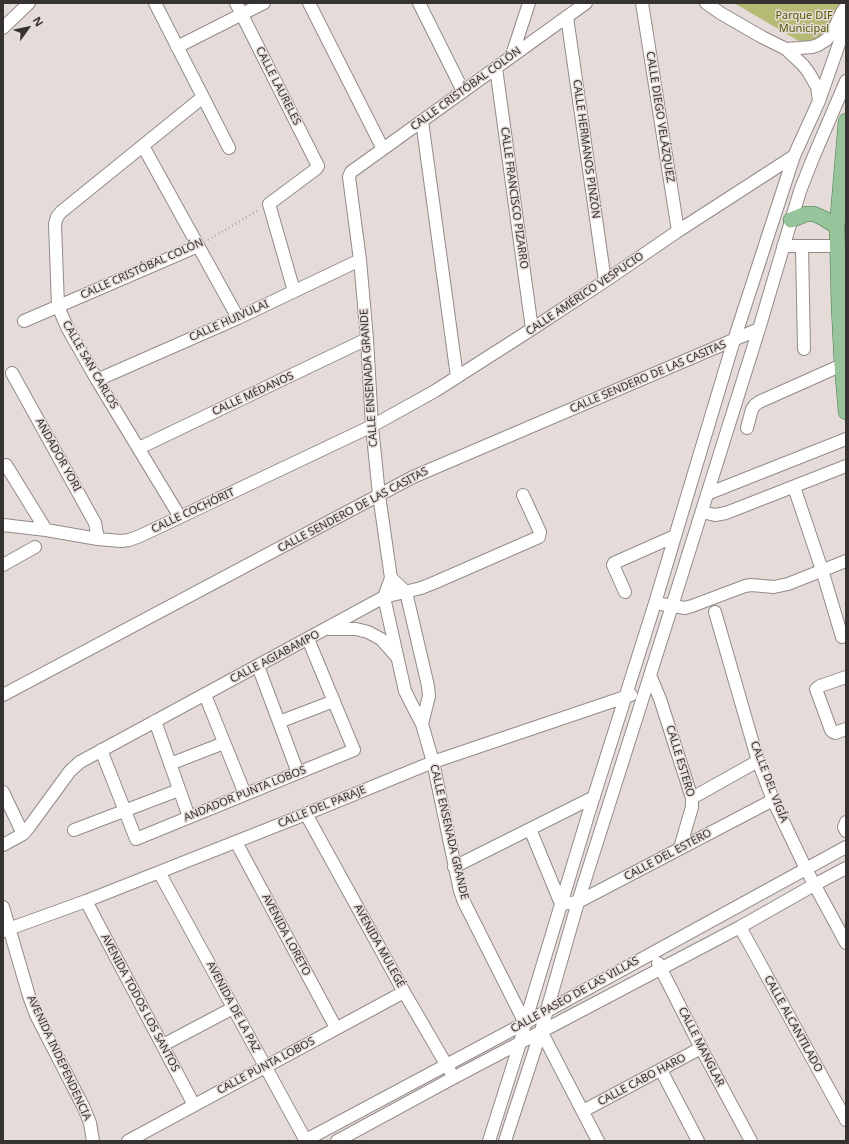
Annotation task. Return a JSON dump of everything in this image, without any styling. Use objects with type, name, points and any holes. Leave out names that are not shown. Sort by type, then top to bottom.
[{"type":"main road","points":[[846,121],[837,227],[839,308],[846,412]]},
{"type":"main road","points":[[791,220],[806,214],[814,214],[837,227]]},
{"type":"street","points":[[3,28],[29,3]]},
{"type":"street","points":[[155,3],[229,148]]},
{"type":"street","name":"CALLE LAURELES","points":[[236,3],[318,166],[269,204]]},
{"type":"street","points":[[177,47],[264,3]]},
{"type":"street","points":[[309,3],[383,149]]},
{"type":"street","points":[[419,3],[463,91]]},
{"type":"street","points":[[518,3],[525,16]]},
{"type":"street","points":[[512,56],[529,3]]},
{"type":"street","name":"CALLE CRISTÓBAL COLÓN","points":[[349,177],[351,172],[586,3]]},
{"type":"street","name":"CALLE DIEGO VELÁZQUEZ","points":[[642,3],[678,231]]},
{"type":"street","points":[[706,3],[755,33],[786,49],[803,65],[809,73],[817,87],[819,101]]},
{"type":"street","points":[[786,49],[812,47],[826,40],[832,33],[846,7]]},
{"type":"street","name":"CALLE HERMANOS PINZÓN","points":[[567,17],[605,281]]},
{"type":"street","points":[[489,1141],[655,603],[734,340],[794,156],[819,101],[846,24]]},
{"type":"street","name":"CALLE FRANCISCO PIZARRO","points":[[496,68],[532,329]]},
{"type":"street","points":[[505,1141],[541,1031],[578,902],[759,329],[800,191],[846,81]]},
{"type":"street","name":"CALLE SAN CARLOS","points":[[180,517],[97,380],[68,329],[58,306],[55,224],[60,212],[202,97]]},
{"type":"street","points":[[422,121],[457,377]]},
{"type":"street","points":[[143,146],[238,318]]},
{"type":"street","name":"CALLE AMÉRICO VESPUCIO","points":[[372,426],[457,377],[794,156]]},
{"type":"street","name":"CALLE ENSENADA GRANDE","points":[[349,177],[360,260],[368,339],[372,426],[379,495],[391,578],[384,597],[405,691],[422,724],[432,762],[454,867],[464,902],[525,1024]]},
{"type":"street","points":[[269,204],[294,291]]},
{"type":"street","name":"CALLE CRISTÓBAL COLÓN","points":[[24,321],[198,246]]},
{"type":"street","points":[[783,246],[837,246]]},
{"type":"street","points":[[802,246],[804,349]]},
{"type":"street","name":"CALLE HUIVULAI","points":[[97,380],[238,318],[360,260]]},
{"type":"street","name":"CALLE SENDERO DE LAS CASITAS","points":[[3,696],[413,477],[759,329]]},
{"type":"street","name":"CALLE MÉDANOS","points":[[139,448],[368,339]]},
{"type":"street","points":[[748,428],[752,409],[759,402],[842,365]]},
{"type":"street","name":"ANDADOR YORI","points":[[12,373],[95,522],[98,539]]},
{"type":"street","name":"CALLE COCHÓRIT","points":[[3,525],[121,542],[129,540],[372,426]]},
{"type":"street","points":[[707,494],[846,439]]},
{"type":"street","points":[[5,465],[46,530]]},
{"type":"street","points":[[702,512],[721,515],[846,466]]},
{"type":"street","points":[[794,487],[822,570],[842,637]]},
{"type":"street","name":"CALLE AGIABAMPO","points":[[3,845],[23,834],[70,771],[80,762],[326,630],[384,597],[406,592],[436,582],[539,537],[540,532],[524,496]]},
{"type":"street","points":[[625,592],[613,565],[614,563],[675,536]]},
{"type":"street","points":[[3,565],[35,547]]},
{"type":"street","points":[[655,603],[685,608],[751,584],[780,586],[846,561]]},
{"type":"street","points":[[391,578],[406,592]]},
{"type":"street","name":"CALLE ENSENADA GRANDE","points":[[406,592],[428,686],[429,696],[422,724]]},
{"type":"street","name":"CALLE DEL VIGÍA","points":[[715,612],[758,761],[773,800],[814,885],[846,943]]},
{"type":"street","points":[[326,630],[356,629],[368,632],[381,639],[388,645],[398,659]]},
{"type":"street","points":[[279,722],[334,701],[308,639]]},
{"type":"street","points":[[258,666],[298,773]]},
{"type":"street","name":"CALLE ESTERO","points":[[650,675],[660,699],[692,798],[692,807],[680,848]]},
{"type":"street","points":[[846,677],[820,686],[816,689],[831,730],[835,732],[846,729]]},
{"type":"street","name":"CALLE DEL PARAJE","points":[[7,930],[86,901],[236,842],[432,762],[626,696],[645,692]]},
{"type":"street","points":[[205,695],[245,794]]},
{"type":"street","name":"ANDADOR PUNTA LOBOS","points":[[125,811],[136,839],[354,750],[334,701]]},
{"type":"street","points":[[155,722],[189,817]]},
{"type":"street","points":[[170,764],[224,743]]},
{"type":"street","points":[[102,750],[125,811]]},
{"type":"street","points":[[692,798],[758,761]]},
{"type":"street","points":[[74,830],[179,790]]},
{"type":"street","points":[[3,792],[23,834]]},
{"type":"street","points":[[454,867],[594,797]]},
{"type":"street","name":"CALLE DEL ESTERO","points":[[561,904],[578,902],[773,800]]},
{"type":"street","name":"AVENIDA MULEGÉ","points":[[306,814],[453,1078]]},
{"type":"street","points":[[846,822],[844,827],[846,831]]},
{"type":"street","points":[[530,829],[561,904]]},
{"type":"street","name":"AVENIDA LORETO","points":[[236,842],[336,1028]]},
{"type":"street","name":"CALLE PASEO DE LAS VILLAS","points":[[305,1141],[525,1024],[846,848]]},
{"type":"street","name":"CALLE PASEO DE LAS VILLAS","points":[[337,1141],[541,1031],[740,927],[846,868]]},
{"type":"street","name":"AVENIDA DE LA PAZ","points":[[159,872],[305,1141]]},
{"type":"street","name":"AVENIDA TODOS LOS SANTOS","points":[[86,901],[194,1105]]},
{"type":"street","name":"AVENIDA INDEPENDENCIA","points":[[3,907],[7,930],[36,1015],[84,1108],[90,1123],[93,1141]]},
{"type":"street","name":"CALLE ALCANTILADO","points":[[740,927],[846,1120]]},
{"type":"street","name":"CALLE MANGLAR","points":[[653,953],[701,1048],[751,1141]]},
{"type":"street","name":"CALLE PUNTA LOBOS","points":[[128,1141],[404,992]]},
{"type":"street","points":[[162,1045],[233,1008]]},
{"type":"street","points":[[541,1031],[598,1141]]},
{"type":"street","name":"CALLE CABO HARO","points":[[583,1111],[701,1048]]},
{"type":"street","points":[[661,1070],[698,1141]]},
{"type":"path","name":"CALLE CRISTÓBAL COLÓN","points":[[198,246],[269,204]]},
{"type":"green space","name":"Parque DIF Municipal","points":[[734,3],[840,3],[834,21],[822,34],[810,42],[802,42]]}]
